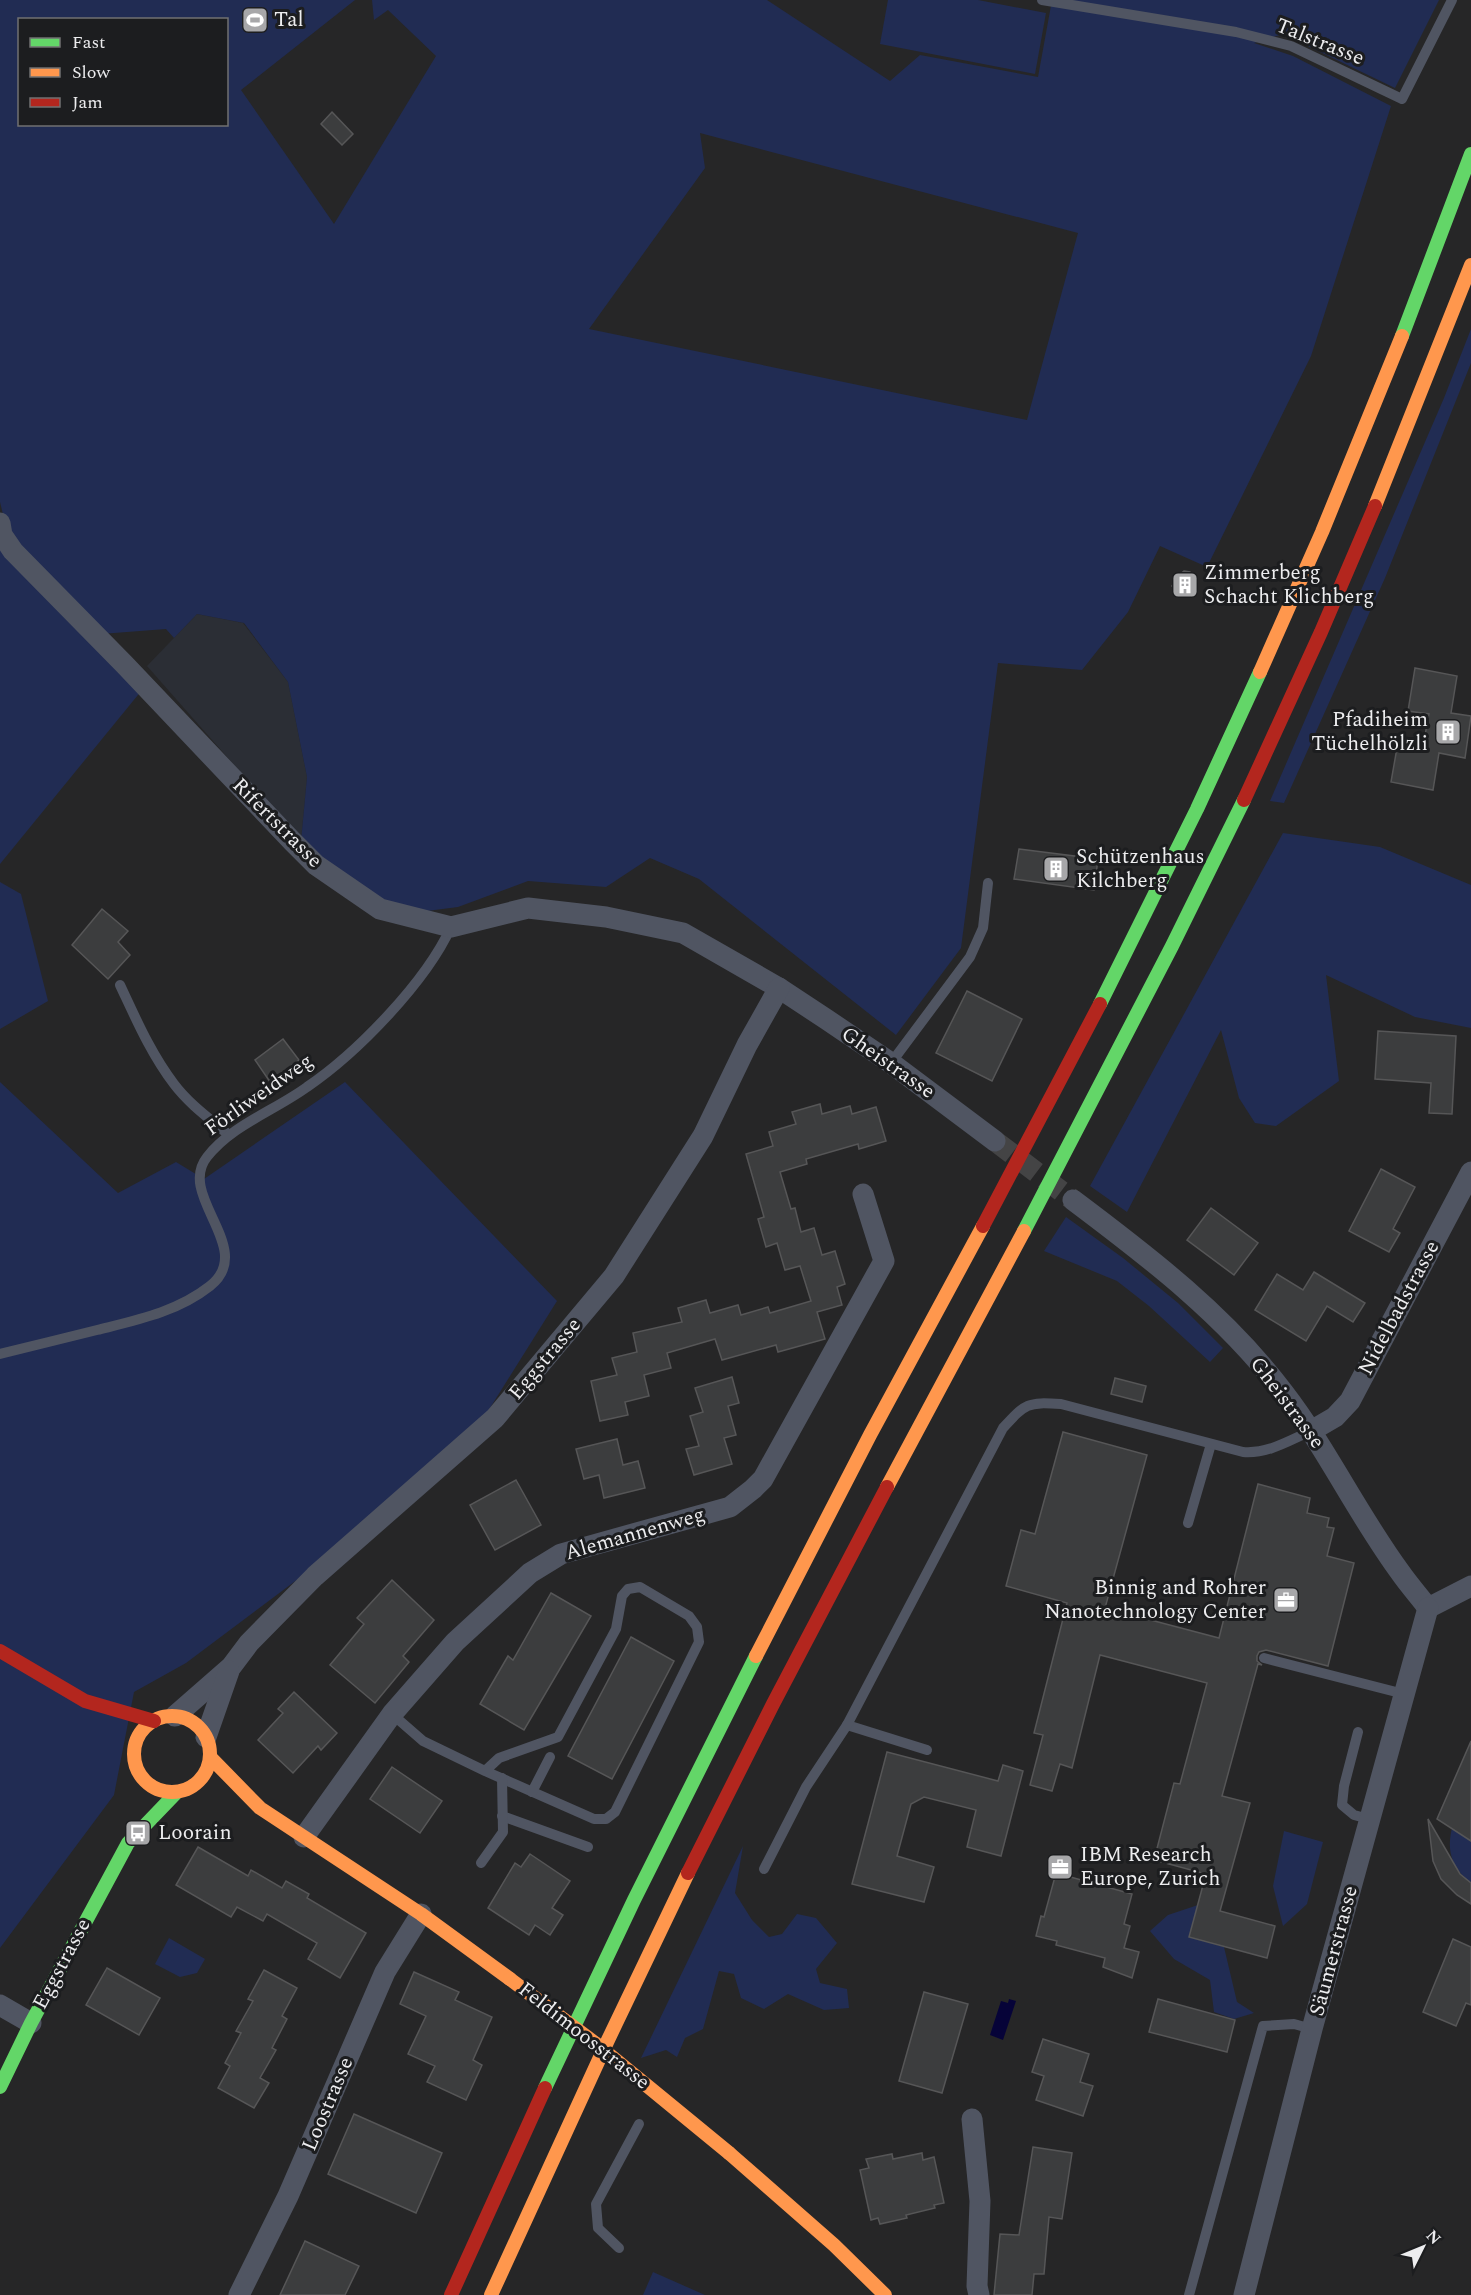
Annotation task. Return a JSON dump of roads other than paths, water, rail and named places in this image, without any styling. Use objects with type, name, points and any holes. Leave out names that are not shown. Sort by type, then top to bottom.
[{"type":"main road","points":[[451,2295],[567,2040],[695,1776],[830,1512],[1084,1035],[1154,898],[1226,748],[1297,593],[1383,388],[1471,154]]},
{"type":"main road","points":[[491,2295],[591,2075],[730,1789],[866,1526],[1126,1037],[1226,838],[1308,664],[1391,471],[1471,265]]},
{"type":"main road","points":[[0,1651],[86,1701],[154,1721]]},
{"type":"main road","points":[[86,1701],[107,1723]]},
{"type":"main road","points":[[175,1716],[190,1720],[196,1725],[208,1747],[204,1773],[193,1786],[177,1792],[141,1784],[134,1759],[134,1749],[140,1733],[154,1721],[175,1716]]},
{"type":"main road","points":[[120,1736],[134,1749]]},
{"type":"main road","name":"Feldimoosstrasse","points":[[208,1747],[260,1808]]},
{"type":"main road","points":[[193,1786],[211,1792]]},
{"type":"main road","name":"Eggstrasse","points":[[0,2087],[31,2023],[128,1843],[177,1792]]},
{"type":"main road","name":"Feldimoosstrasse","points":[[229,1798],[260,1808],[421,1914],[510,1978],[603,2050],[729,2153],[834,2244],[885,2295]]},
{"type":"main road","name":"Eggstrasse","points":[[128,1843],[134,1814]]},
{"type":"street","name":"Rifertstrasse","points":[[0,523],[2,535],[13,552],[125,665],[316,865],[380,909],[451,927],[528,908],[606,917],[683,933],[779,987]]},
{"type":"street","name":"Gheistrasse","points":[[779,987],[891,1064],[995,1141]]},
{"type":"street","name":"Eggstrasse","points":[[175,1716],[231,1668],[249,1643],[315,1576],[495,1418],[614,1276],[703,1136],[747,1045],[779,987]]},
{"type":"street","name":"Nidelbadstrasse","points":[[1311,1431],[1335,1417],[1350,1401],[1471,1172]]},
{"type":"street","name":"Alemannenweg","points":[[304,1837],[392,1714],[455,1642],[530,1573],[561,1554],[730,1507],[763,1479],[884,1261],[863,1194]]},
{"type":"street","name":"Gheistrasse","points":[[1073,1200],[1168,1273],[1219,1321],[1267,1372],[1311,1431],[1399,1572],[1428,1608]]},
{"type":"street","points":[[1428,1608],[1471,1586]]},
{"type":"street","name":"Säumerstrasse","points":[[1244,2295],[1303,2027],[1369,1819],[1428,1608]]},
{"type":"street","name":"Eggstrasse","points":[[208,1747],[231,1668]]},
{"type":"street","name":"Loostrasse","points":[[239,2295],[288,2196],[385,1972],[421,1914]]},
{"type":"street","points":[[0,2005],[31,2023]]},
{"type":"street","points":[[972,2119],[980,2201],[977,2286],[979,2295]]},
{"type":"lane","name":"Talstrasse","points":[[1042,0],[1236,32],[1291,46],[1402,99],[1452,0]]},
{"type":"lane","points":[[891,1064],[970,957],[983,928],[988,883]]},
{"type":"lane","name":"Förliweidweg","points":[[0,1354],[164,1313],[215,1282],[226,1262],[224,1245],[202,1194],[199,1176],[206,1158],[230,1135],[307,1088],[351,1053],[401,1000],[443,945],[451,927]]},
{"type":"lane","points":[[120,985],[148,1045],[175,1085],[202,1113],[230,1135]]},
{"type":"lane","points":[[764,1869],[806,1787],[847,1725],[1003,1428],[1018,1411],[1034,1402],[1061,1404],[1255,1453],[1266,1451],[1311,1431]]},
{"type":"lane","points":[[1188,1523],[1211,1443]]},
{"type":"lane","points":[[392,1714],[423,1741],[485,1771],[594,1819],[606,1819],[615,1812],[699,1641],[697,1627],[689,1616],[640,1587],[628,1589],[622,1596],[616,1629],[558,1737],[499,1758],[485,1771]]},
{"type":"lane","points":[[1264,1658],[1404,1694]]},
{"type":"lane","points":[[847,1725],[927,1750]]},
{"type":"lane","points":[[1358,1732],[1344,1786],[1342,1805],[1354,1815],[1369,1819]]},
{"type":"lane","points":[[532,1792],[550,1756]]},
{"type":"lane","points":[[481,1863],[502,1832],[502,1778]]},
{"type":"lane","points":[[502,1816],[588,1847]]},
{"type":"lane","points":[[1189,2295],[1263,2026],[1303,2027]]},
{"type":"lane","points":[[619,2248],[598,2228],[596,2204],[639,2124]]},
{"type":"tunnel","points":[[995,1141],[1073,1200]]},
{"type":"place","name":"Tal","points":[[255,20]]},
{"type":"place","name":"Zimmerberg Schacht Klichberg","points":[[1185,585]]},
{"type":"place","name":"Pfadiheim Tüchelhölzli","points":[[1448,732]]},
{"type":"place","name":"Schützenhaus Kilchberg","points":[[1056,869]]},
{"type":"place","name":"Binnig and Rohrer Nanotechnology Center","points":[[1286,1600]]},
{"type":"place","name":"Loorain","points":[[138,1833]]},
{"type":"place","name":"IBM Research Europe, Zurich","points":[[1060,1867]]}]
